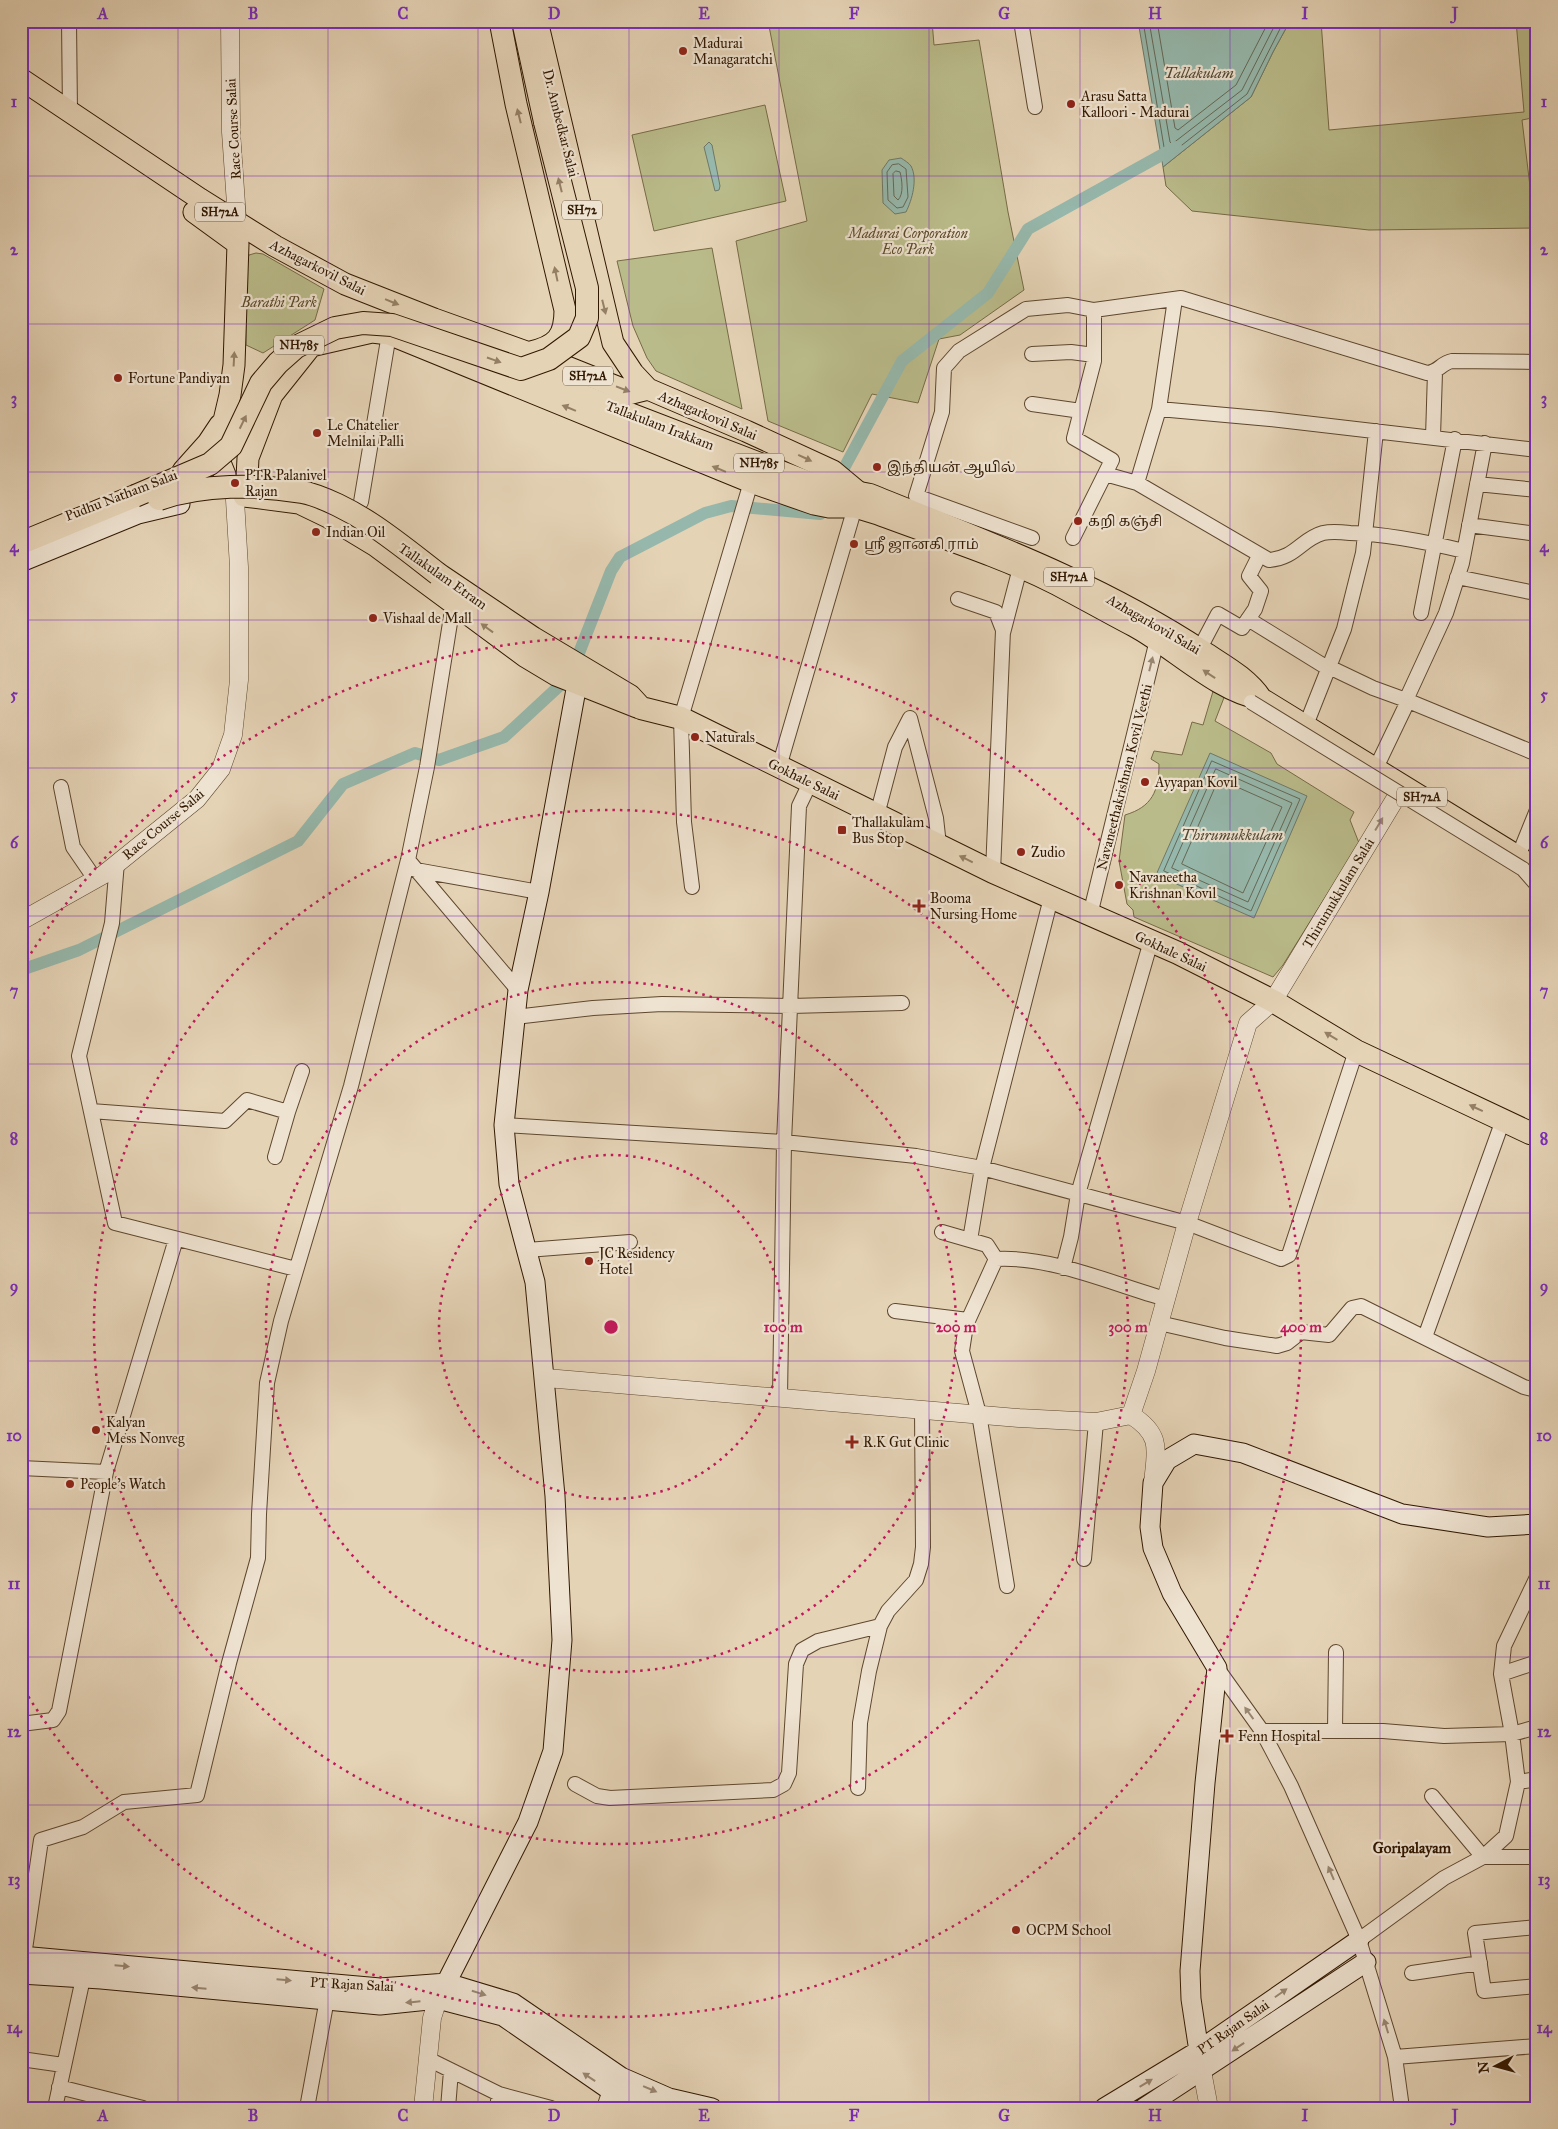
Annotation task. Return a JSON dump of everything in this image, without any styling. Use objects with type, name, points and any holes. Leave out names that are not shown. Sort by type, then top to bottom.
[{"type":"highway","points":[[522,21],[545,122],[587,288],[587,318],[579,337],[549,359],[525,361]]},
{"type":"highway","name":"NH785","points":[[21,543],[210,464],[231,446],[261,383],[278,363],[296,347],[335,328],[363,323],[392,325],[525,361]]},
{"type":"highway","name":"Tallakulam Irakkam","points":[[525,361],[588,398],[837,493]]},
{"type":"highway","name":"Tallakulam Etram","points":[[21,555],[134,507],[167,496],[204,489],[244,487],[304,492],[337,505],[370,523],[438,574],[533,638],[570,673],[624,692],[641,708]]},
{"type":"highway","name":"Azhagarkovil Salai","points":[[837,493],[1011,552],[1075,580],[1171,632],[1252,685],[1256,701],[1306,725],[1375,770],[1518,857],[1537,871]]},
{"type":"highway","name":"Gokhale Salai","points":[[641,708],[681,718],[993,872],[1178,953],[1273,1001],[1356,1051],[1537,1134]]},
{"type":"main road","name":"SH72","points":[[500,21],[516,104],[565,310],[565,325],[559,337],[547,348],[525,361]]},
{"type":"main road","name":"Dr. Ambedkar Salai","points":[[537,21],[613,343],[633,373],[648,389]]},
{"type":"main road","name":"SH72A","points":[[21,79],[152,169],[238,234]]},
{"type":"main road","name":"SH72A","points":[[21,94],[130,170],[213,224],[238,234]]},
{"type":"main road","name":"Azhagarkovil Salai","points":[[238,234],[262,238],[345,284],[434,319],[525,361],[632,393],[648,389],[746,431],[837,493]]},
{"type":"main road","name":"Race Course Salai","points":[[233,487],[219,460],[219,442],[230,395],[234,365],[238,234]]},
{"type":"main road","name":"Azhagarkovil Salai","points":[[233,487],[248,458],[272,395],[311,346],[372,332],[389,334],[748,490],[837,493]]},
{"type":"main road","points":[[183,471],[208,443],[223,420]]},
{"type":"main road","name":"Pudhu Natham Salai","points":[[21,535],[127,490],[183,471],[196,469],[233,487]]},
{"type":"main road","name":"Pudhu Natham Salai","points":[[21,562],[138,514],[191,502],[233,487]]},
{"type":"main road","name":"Gokhale Salai","points":[[233,487],[299,503],[328,517],[376,546],[526,657],[570,673],[641,708]]},
{"type":"main road","points":[[837,493],[1053,583],[1157,640],[1217,680],[1256,701]]},
{"type":"main road","points":[[442,1991],[528,1822],[553,1751],[562,1640],[555,1496],[546,1378],[536,1282],[509,1184],[504,1125],[518,990],[539,892],[570,673]]},
{"type":"main road","points":[[1202,2071],[1191,2000],[1190,1970],[1205,1783],[1217,1668],[1172,1593],[1153,1548],[1150,1527],[1153,1483],[1167,1460],[1194,1444],[1243,1453],[1402,1514],[1488,1527],[1537,1524]]},
{"type":"main road","name":"PT Rajan Salai","points":[[1104,2108],[1198,2051],[1359,1940]]},
{"type":"main road","name":"PT Rajan Salai","points":[[22,1962],[85,1970],[238,1984],[442,1991],[503,2016],[612,2092],[648,2108]]},
{"type":"main road","name":"PT Rajan Salai","points":[[1144,2108],[1366,1962]]},
{"type":"main road","name":"PT Rajan Salai","points":[[238,1984],[327,2000],[380,2006],[442,1991]]},
{"type":"main road","name":"PT Rajan Salai","points":[[612,2092],[669,2098],[712,2108]]},
{"type":"street","points":[[69,21],[70,113]]},
{"type":"street","name":"Race Course Salai","points":[[230,21],[231,132],[238,234]]},
{"type":"street","points":[[1022,21],[1035,107]]},
{"type":"street","points":[[1032,538],[916,496],[942,412],[944,368],[959,351],[1026,309],[1068,305],[1094,310],[1181,298],[1426,373],[1435,372],[1447,362],[1452,361],[1537,362]]},
{"type":"street","points":[[1137,483],[1159,409],[1175,299]]},
{"type":"street","points":[[1073,538],[1112,460],[1074,438],[1094,355],[1094,310]]},
{"type":"street","points":[[361,502],[389,334]]},
{"type":"street","points":[[1032,354],[1071,352],[1094,355]]},
{"type":"street","points":[[1433,437],[1435,372]]},
{"type":"street","points":[[1032,404],[1081,411]]},
{"type":"street","points":[[1159,409],[1454,439],[1537,450]]},
{"type":"street","points":[[1306,725],[1344,629],[1363,553],[1376,431]]},
{"type":"street","points":[[1421,613],[1454,439]]},
{"type":"street","points":[[1375,770],[1446,613],[1458,577],[1486,443]]},
{"type":"street","points":[[1105,474],[1137,483],[1259,556],[1269,560],[1281,559],[1294,552],[1315,535],[1328,532],[1364,533],[1434,544],[1464,551]]},
{"type":"street","points":[[1478,484],[1537,490]]},
{"type":"street","name":"Race Course Salai","points":[[21,921],[94,879],[117,862],[197,798],[221,770],[233,735],[239,680],[239,567],[233,487]]},
{"type":"street","points":[[692,887],[684,822],[681,718],[748,490]]},
{"type":"street","points":[[779,767],[837,493]]},
{"type":"street","points":[[1469,525],[1537,534]]},
{"type":"street","points":[[1199,650],[1218,614],[1242,628],[1248,620],[1255,609],[1261,591],[1249,576],[1259,556]]},
{"type":"street","points":[[993,872],[1002,634],[1020,568]]},
{"type":"street","points":[[1458,577],[1530,592]]},
{"type":"street","points":[[958,599],[996,612],[1002,634]]},
{"type":"street","points":[[22,1962],[41,1840],[83,1827],[124,1802],[196,1795],[229,1662],[258,1558],[267,1382],[281,1321],[351,1086],[412,865],[430,742],[454,604]]},
{"type":"street","points":[[1248,620],[1329,668],[1373,688],[1537,754]]},
{"type":"street","name":"Navaneethakrishnan Kovil Veethi","points":[[1090,915],[1157,640]]},
{"type":"street","points":[[1256,701],[1523,869],[1537,885]]},
{"type":"street","points":[[877,816],[894,748],[910,718],[936,818],[939,845]]},
{"type":"street","points":[[780,1397],[784,1142],[799,806],[810,783]]},
{"type":"street","name":"Thirumukkulam Salai","points":[[1131,1415],[1248,1023],[1273,1001],[1402,786]]},
{"type":"street","points":[[61,787],[73,847],[94,879]]},
{"type":"street","points":[[1518,857],[1537,810]]},
{"type":"street","points":[[117,862],[112,923],[79,1056],[114,1222],[296,1269]]},
{"type":"street","points":[[412,865],[539,892]]},
{"type":"street","points":[[412,865],[518,990]]},
{"type":"street","points":[[970,1240],[982,1168],[1051,898]]},
{"type":"street","points":[[1063,1268],[1071,1237],[1078,1194],[1151,941]]},
{"type":"street","points":[[516,1017],[594,1008],[662,1004],[791,1006],[902,1003]]},
{"type":"street","points":[[504,1125],[784,1142],[916,1156],[982,1168],[1187,1224],[1277,1258],[1285,1258],[1288,1255],[1356,1051]]},
{"type":"street","points":[[275,1157],[302,1071]]},
{"type":"street","points":[[91,1111],[225,1121],[247,1100],[288,1112]]},
{"type":"street","points":[[1425,1337],[1503,1120]]},
{"type":"street","points":[[942,1232],[987,1245],[996,1258]]},
{"type":"street","points":[[21,1724],[54,1720],[59,1711],[106,1472],[176,1239]]},
{"type":"street","points":[[527,1250],[630,1242]]},
{"type":"street","points":[[996,1258],[1019,1258],[1063,1268],[1166,1299]]},
{"type":"street","points":[[996,1258],[968,1320],[962,1351],[979,1414],[1007,1586]]},
{"type":"street","points":[[1159,1323],[1225,1338],[1277,1346],[1287,1343],[1300,1332],[1329,1334],[1352,1308],[1361,1306],[1524,1387],[1532,1389],[1537,1385]]},
{"type":"street","points":[[895,1311],[968,1320]]},
{"type":"street","points":[[546,1378],[1096,1422],[1131,1415],[1144,1423],[1157,1444],[1153,1483]]},
{"type":"street","points":[[858,1788],[860,1723],[869,1671],[880,1626],[888,1611],[916,1580],[921,1564],[923,1547],[922,1409]]},
{"type":"street","points":[[1084,1559],[1096,1422]]},
{"type":"street","points":[[21,1468],[106,1472]]},
{"type":"street","points":[[1359,1940],[1444,1878],[1483,1857],[1506,1836],[1518,1782],[1512,1734],[1501,1674],[1504,1646],[1533,1592],[1537,1577]]},
{"type":"street","points":[[575,1784],[597,1796],[610,1798],[773,1790],[784,1784],[788,1773],[796,1664],[802,1650],[818,1641],[880,1626]]},
{"type":"street","points":[[1335,1730],[1336,1652]]},
{"type":"street","points":[[1501,1674],[1537,1662]]},
{"type":"street","points":[[1217,1668],[1262,1730],[1291,1786],[1359,1940],[1396,2057],[1402,2108]]},
{"type":"street","points":[[1262,1730],[1383,1731],[1444,1736],[1512,1734],[1537,1727]]},
{"type":"street","points":[[1518,1782],[1537,1779]]},
{"type":"street","points":[[1432,1796],[1483,1857]]},
{"type":"street","points":[[1483,1857],[1537,1857]]},
{"type":"street","points":[[1537,1927],[1475,1933],[1484,1991],[1537,1986]]},
{"type":"street","points":[[1412,1972],[1480,1963]]},
{"type":"street","points":[[55,2108],[85,1970]]},
{"type":"street","points":[[423,2108],[432,2018],[442,1991]]},
{"type":"street","points":[[307,2108],[327,2000]]},
{"type":"street","points":[[1396,2057],[1537,2046]]},
{"type":"street","points":[[428,2059],[451,2071],[498,2101],[551,2108]]},
{"type":"street","points":[[21,2060],[63,2065]]},
{"type":"street","points":[[448,2108],[451,2071]]},
{"type":"street","points":[[1202,2071],[1209,2108]]},
{"type":"street","points":[[59,2087],[143,2108]]},
{"type":"green space","name":"Madurai Corporation Eco Park","points":[[768,21],[932,21],[934,45],[979,40],[1008,212],[1024,290],[960,335],[939,339],[918,403],[872,394],[843,452],[768,421],[736,241],[807,221]]},
{"type":"green space","points":[[1290,21],[1321,21],[1329,130],[1524,112],[1516,21],[1537,21],[1537,117],[1522,120],[1535,228],[1369,230],[1192,211],[1166,186],[1163,167],[1251,97]]},
{"type":"green space","points":[[765,105],[786,201],[654,231],[632,135]]},
{"type":"green space","points":[[712,248],[742,409],[656,371],[647,358],[633,326],[617,261]]},
{"type":"green space","name":"Barathi Park","points":[[263,254],[324,289],[315,320],[263,353],[246,345],[245,267],[249,255]]},
{"type":"green space","points":[[1214,688],[1225,695],[1215,721],[1271,753],[1277,764],[1354,812],[1350,820],[1359,843],[1283,965],[1273,977],[1134,917],[1133,910],[1127,904],[1119,861],[1125,815],[1142,807],[1152,797],[1159,774],[1159,764],[1151,759],[1154,751],[1182,755],[1192,722],[1203,725]]},
{"type":"water","name":"Tallakulam","points":[[1138,21],[1290,21],[1251,97],[1163,167]]},
{"type":"water","points":[[709,142],[712,145],[720,186],[719,190],[715,191],[704,147]]},
{"type":"water","points":[[901,158],[911,166],[914,183],[912,196],[906,212],[895,214],[883,203],[882,170],[889,160]]},
{"type":"water","name":"Thirumukkulam","points":[[1210,753],[1307,796],[1254,918],[1156,875]]},
{"type":"waterway","points":[[837,481],[902,361],[988,293],[1028,229],[1176,147]]},
{"type":"waterway","points":[[21,970],[79,950],[298,841],[343,784],[415,753],[439,760],[504,737],[570,676],[611,571],[620,557],[705,513],[731,506],[820,514],[822,510]]},
{"type":"place","name":"Madurai Managaratchi","points":[[683,51]]},
{"type":"place","name":"Arasu Satta Kalloori - Madurai","points":[[1071,104]]},
{"type":"place","name":"Fortune Pandiyan","points":[[118,378]]},
{"type":"place","name":"Le Chatelier Melnilai Palli","points":[[317,433]]},
{"type":"place","name":"இந்தியன் ஆயில்","points":[[877,467]]},
{"type":"place","name":"PTR Palanivel Rajan","points":[[235,483]]},
{"type":"place","name":"கறி கஞ்சி","points":[[1078,521]]},
{"type":"place","name":"Indian Oil","points":[[316,532]]},
{"type":"place","name":"ஶ்ரீ ஜானகி ராம்","points":[[854,544]]},
{"type":"place","name":"Vishaal de Mall","points":[[373,618]]},
{"type":"place","name":"Naturals","points":[[695,737]]},
{"type":"place","name":"Ayyapan Kovil","points":[[1145,782]]},
{"type":"place","name":"Thallakulam Bus Stop","points":[[842,830]]},
{"type":"place","name":"Zudio","points":[[1021,852]]},
{"type":"place","name":"Navaneetha Krishnan Kovil","points":[[1119,885]]},
{"type":"place","name":"Booma Nursing Home","points":[[919,906]]},
{"type":"place","name":"JC Residency Hotel","points":[[589,1261]]},
{"type":"place","name":"Kalyan Mess Nonveg","points":[[96,1430]]},
{"type":"place","name":"R.K Gut Clinic","points":[[852,1442]]},
{"type":"place","name":"People's Watch","points":[[70,1484]]},
{"type":"place","name":"Fenn Hospital","points":[[1227,1736]]},
{"type":"place","name":"OCPM School","points":[[1016,1930]]},
{"type":"district","name":"Goripalayam","points":[[1412,1848]]}]
